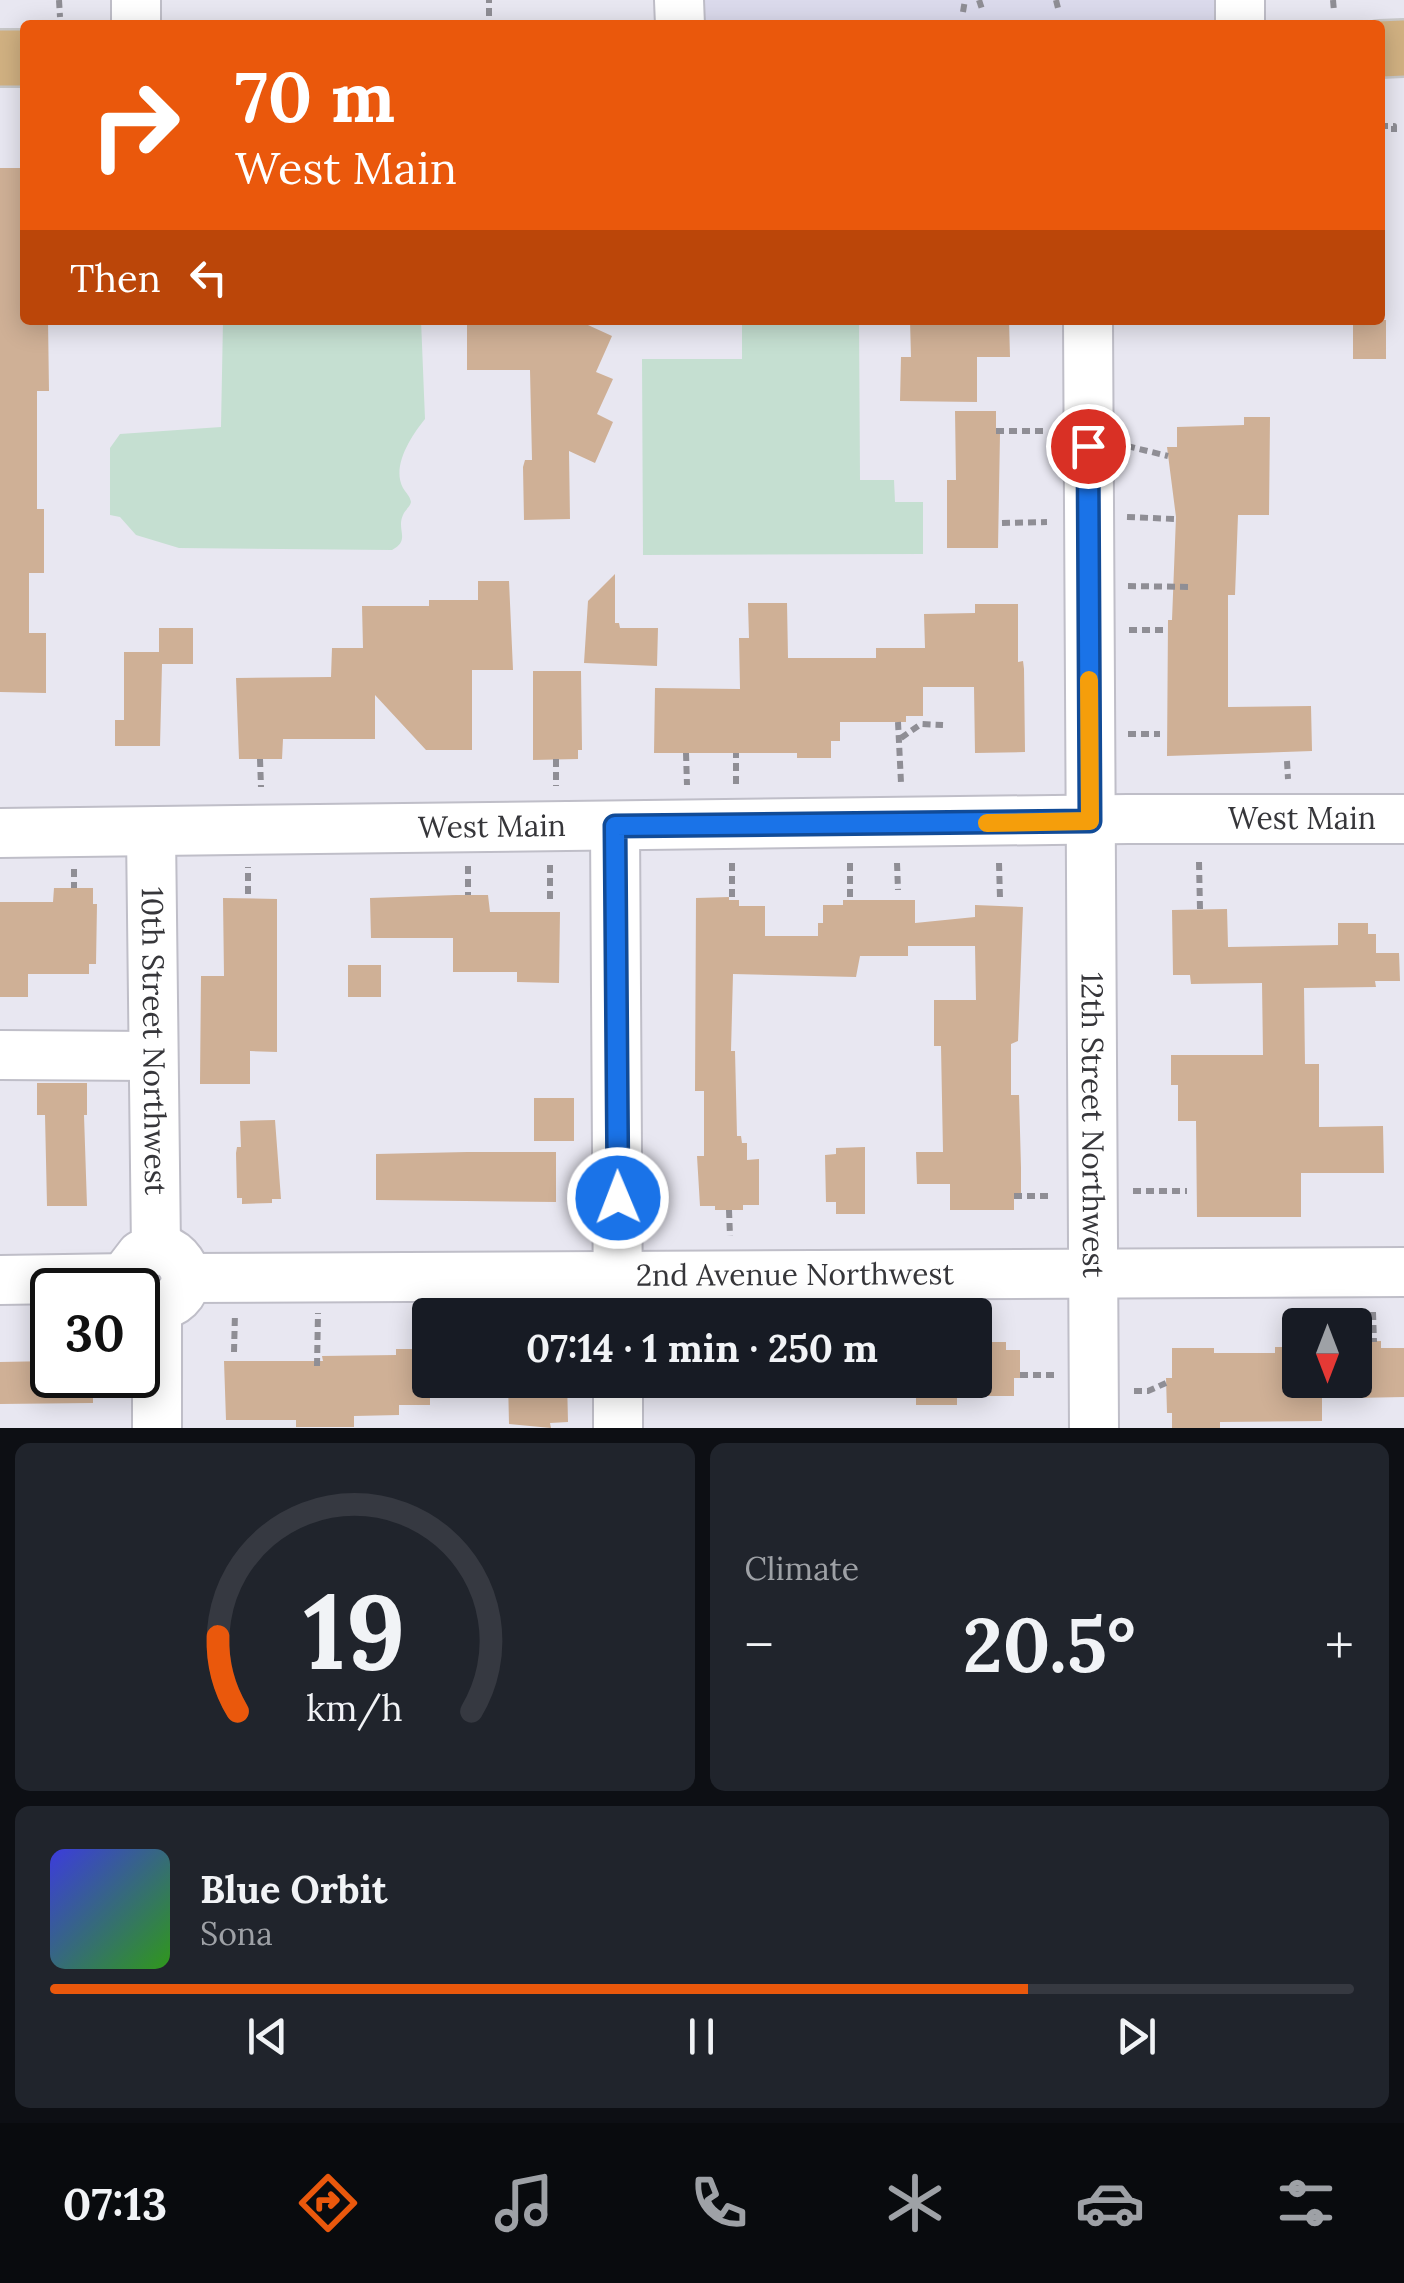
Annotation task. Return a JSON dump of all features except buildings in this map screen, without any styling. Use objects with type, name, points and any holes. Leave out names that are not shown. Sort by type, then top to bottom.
[{"type":"street","name":"12th Street Northwest","points":[[1088,325],[1094,1428]]},
{"type":"street","name":"West Main","points":[[0,833],[1404,820]]},
{"type":"street","points":[[615,826],[619,1296]]},
{"type":"street","name":"10th Street Northwest","points":[[150,1268],[151,833]]},
{"type":"street","points":[[0,1055],[153,1056]]},
{"type":"street","name":"2nd Avenue Northwest","points":[[160,1283],[619,1296],[1094,1271],[1404,1272]]},
{"type":"street","name":"2nd Avenue Northwest","points":[[0,1280],[30,1281]]},
{"type":"street","name":"10th Street Northwest","points":[[156,1398],[157,1428]]},
{"type":"street","points":[[618,1398],[618,1428]]},
{"type":"path","points":[[59,0],[60,17]]},
{"type":"path","points":[[488,16],[489,0]]},
{"type":"path","points":[[963,12],[966,0]]},
{"type":"path","points":[[979,0],[982,12]]},
{"type":"path","points":[[1056,0],[1059,12]]},
{"type":"path","points":[[1333,0],[1334,10]]},
{"type":"path","points":[[1385,126],[1394,126],[1394,132]]},
{"type":"path","points":[[996,431],[1047,431]]},
{"type":"path","points":[[1126,446],[1168,456]]},
{"type":"path","points":[[1127,517],[1175,519]]},
{"type":"path","points":[[1002,523],[1047,522]]},
{"type":"path","points":[[1127,586],[1192,587]]},
{"type":"path","points":[[1128,630],[1168,630]]},
{"type":"path","points":[[898,722],[901,784]]},
{"type":"path","points":[[901,738],[921,724],[943,725]]},
{"type":"path","points":[[1128,734],[1160,734]]},
{"type":"path","points":[[686,753],[686,785]]},
{"type":"path","points":[[736,753],[736,784]]},
{"type":"path","points":[[260,760],[261,788]]},
{"type":"path","points":[[556,760],[556,786]]},
{"type":"path","points":[[1287,760],[1288,782]]},
{"type":"path","points":[[1199,862],[1200,909]]},
{"type":"path","points":[[550,863],[550,904]]},
{"type":"path","points":[[732,863],[732,900]]},
{"type":"path","points":[[850,863],[850,900]]},
{"type":"path","points":[[898,863],[898,890]]},
{"type":"path","points":[[999,863],[1000,898]]},
{"type":"path","points":[[468,864],[468,895]]},
{"type":"path","points":[[248,867],[248,894]]},
{"type":"path","points":[[74,868],[74,888]]},
{"type":"path","points":[[1132,1191],[1187,1191]]},
{"type":"path","points":[[1014,1196],[1054,1196]]},
{"type":"path","points":[[729,1210],[730,1248]]},
{"type":"path","points":[[234,1306],[234,1352]]},
{"type":"path","points":[[317,1366],[318,1306]]},
{"type":"path","points":[[1373,1312],[1374,1342]]},
{"type":"path","points":[[1020,1374],[1055,1375]]},
{"type":"path","points":[[1134,1390],[1166,1383]]},
{"type":"shaded area","points":[[679,0],[1240,0],[1240,20],[680,20]]},
{"type":"green space","points":[[223,325],[421,325],[425,419],[401,461],[400,479],[411,502],[401,520],[401,542],[392,550],[179,548],[136,535],[120,517],[110,515],[110,448],[120,434],[221,427]]},
{"type":"green space","points":[[742,325],[859,325],[860,480],[894,480],[895,502],[923,502],[923,554],[643,555],[642,359],[742,359]]},
{"type":"slow traffic","points":[[987,823],[1090,821],[1089,680]]},
{"type":"route","points":[[618,1198],[615,826],[1090,821],[1088,446]]}]
